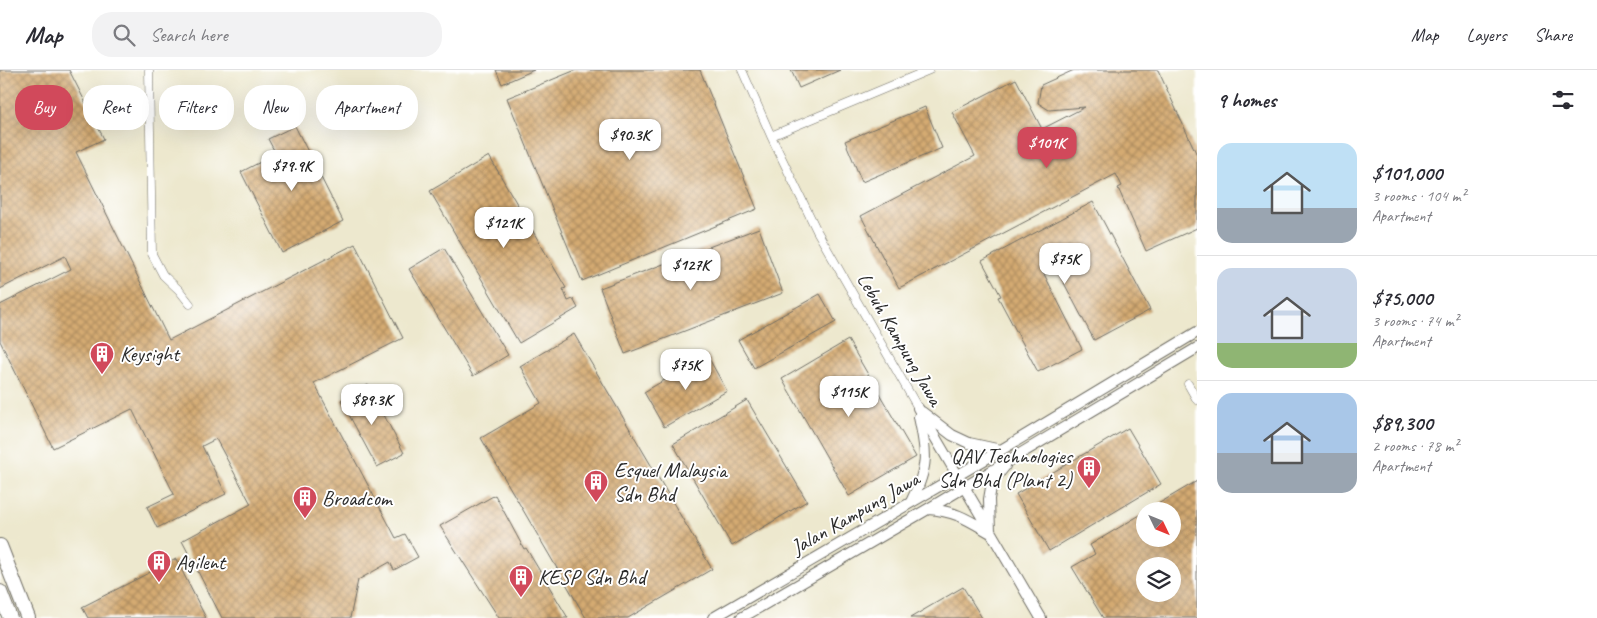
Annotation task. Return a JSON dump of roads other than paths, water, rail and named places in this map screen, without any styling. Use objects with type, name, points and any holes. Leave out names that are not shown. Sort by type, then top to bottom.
[{"type":"highway","points":[[0,546],[28,618]]},
{"type":"highway","points":[[0,564],[22,618]]},
{"type":"highway","points":[[0,592],[10,618]]},
{"type":"street","points":[[149,70],[152,254],[163,275],[190,304]]},
{"type":"street","name":"Lebuh Kampung Jawa","points":[[742,70],[770,136],[817,231],[957,476],[1041,618]]},
{"type":"street","points":[[770,136],[929,70]]},
{"type":"street","name":"Jalan Kampung Jawa","points":[[713,618],[1001,450],[1197,332]]},
{"type":"street","name":"Jalan Kampung Jawa","points":[[741,618],[1197,348]]},
{"type":"street","points":[[1188,384],[1197,400]]},
{"type":"street","points":[[918,408],[952,435],[969,443],[1001,450]]},
{"type":"street","points":[[911,502],[925,467],[926,449],[918,408]]},
{"type":"street","points":[[990,532],[989,499],[992,482],[1010,460]]},
{"type":"street","points":[[928,509],[947,511],[964,517],[990,532]]},
{"type":"place","name":"Keysight","points":[[102,375]]},
{"type":"place","name":"QAV Technologies Sdn Bhd (Plant 2)","points":[[1089,489]]},
{"type":"place","name":"Esquel Malaysia Sdn Bhd","points":[[596,503]]},
{"type":"place","name":"Broadcom","points":[[305,519]]},
{"type":"place","name":"Agilent","points":[[159,583]]},
{"type":"place","name":"KESP Sdn Bhd","points":[[521,598]]}]
